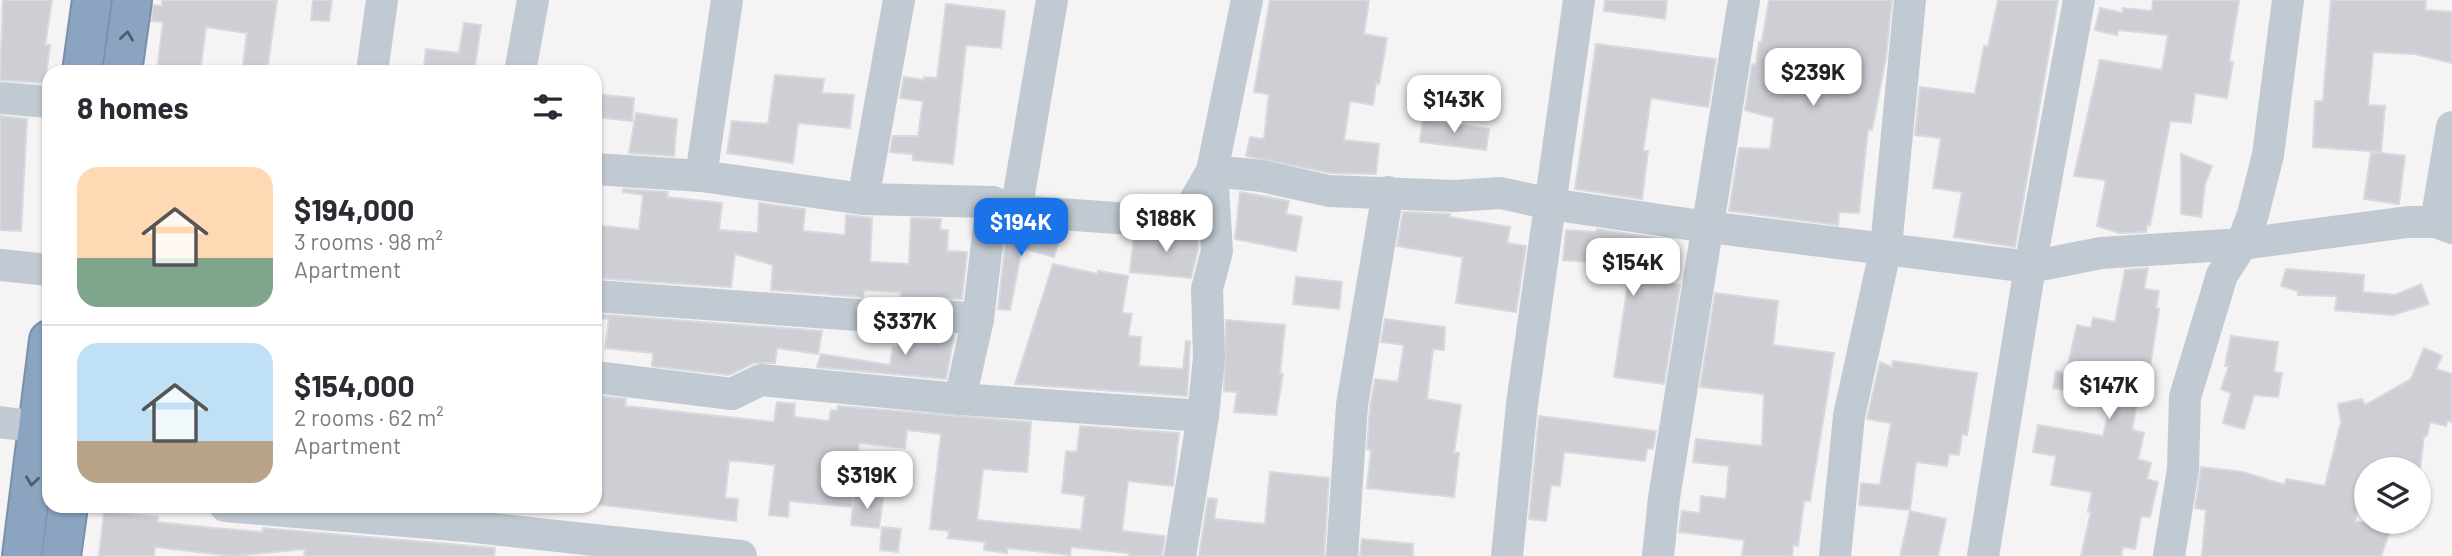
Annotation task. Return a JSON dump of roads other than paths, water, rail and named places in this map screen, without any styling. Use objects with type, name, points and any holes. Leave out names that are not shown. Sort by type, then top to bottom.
[{"type":"highway","points":[[83,65],[92,0]]},
{"type":"highway","points":[[123,65],[132,0]]},
{"type":"highway","points":[[22,556],[42,395]]},
{"type":"highway","points":[[61,556],[67,513]]},
{"type":"street","points":[[373,65],[382,0]]},
{"type":"street","points":[[521,65],[533,0]]},
{"type":"street","points":[[701,176],[727,0]]},
{"type":"street","points":[[863,200],[899,0]]},
{"type":"street","points":[[960,399],[1052,0]]},
{"type":"street","points":[[1180,556],[1203,416],[1209,358],[1207,289],[1217,251],[1213,171],[1247,0]]},
{"type":"street","points":[[1507,556],[1522,404],[1579,0]]},
{"type":"street","points":[[1657,556],[1744,0]]},
{"type":"street","points":[[1835,556],[1849,416],[1886,247],[1910,0]]},
{"type":"street","points":[[1983,556],[2030,267],[2079,0]]},
{"type":"street","points":[[2169,556],[2183,469],[2185,397],[2222,275],[2242,244],[2268,155],[2288,0]]},
{"type":"street","points":[[0,98],[42,101]]},
{"type":"street","points":[[1213,171],[1262,176],[1329,191],[1454,197],[1502,193],[1550,204],[1708,227],[2030,267],[2101,253],[2242,244],[2408,222],[2444,225],[2452,127]]},
{"type":"street","points":[[602,169],[701,176],[863,200],[1004,206],[1145,220],[1191,209],[1213,171]]},
{"type":"street","points":[[1342,556],[1352,405],[1388,192]]},
{"type":"street","points":[[0,265],[42,269]]},
{"type":"street","points":[[602,297],[885,317],[922,314],[978,319]]},
{"type":"street","points":[[602,378],[732,394],[761,380],[960,399],[1203,416]]},
{"type":"street","points":[[0,422],[38,427]]},
{"type":"street","points":[[394,513],[467,516],[667,552],[741,556]]}]
